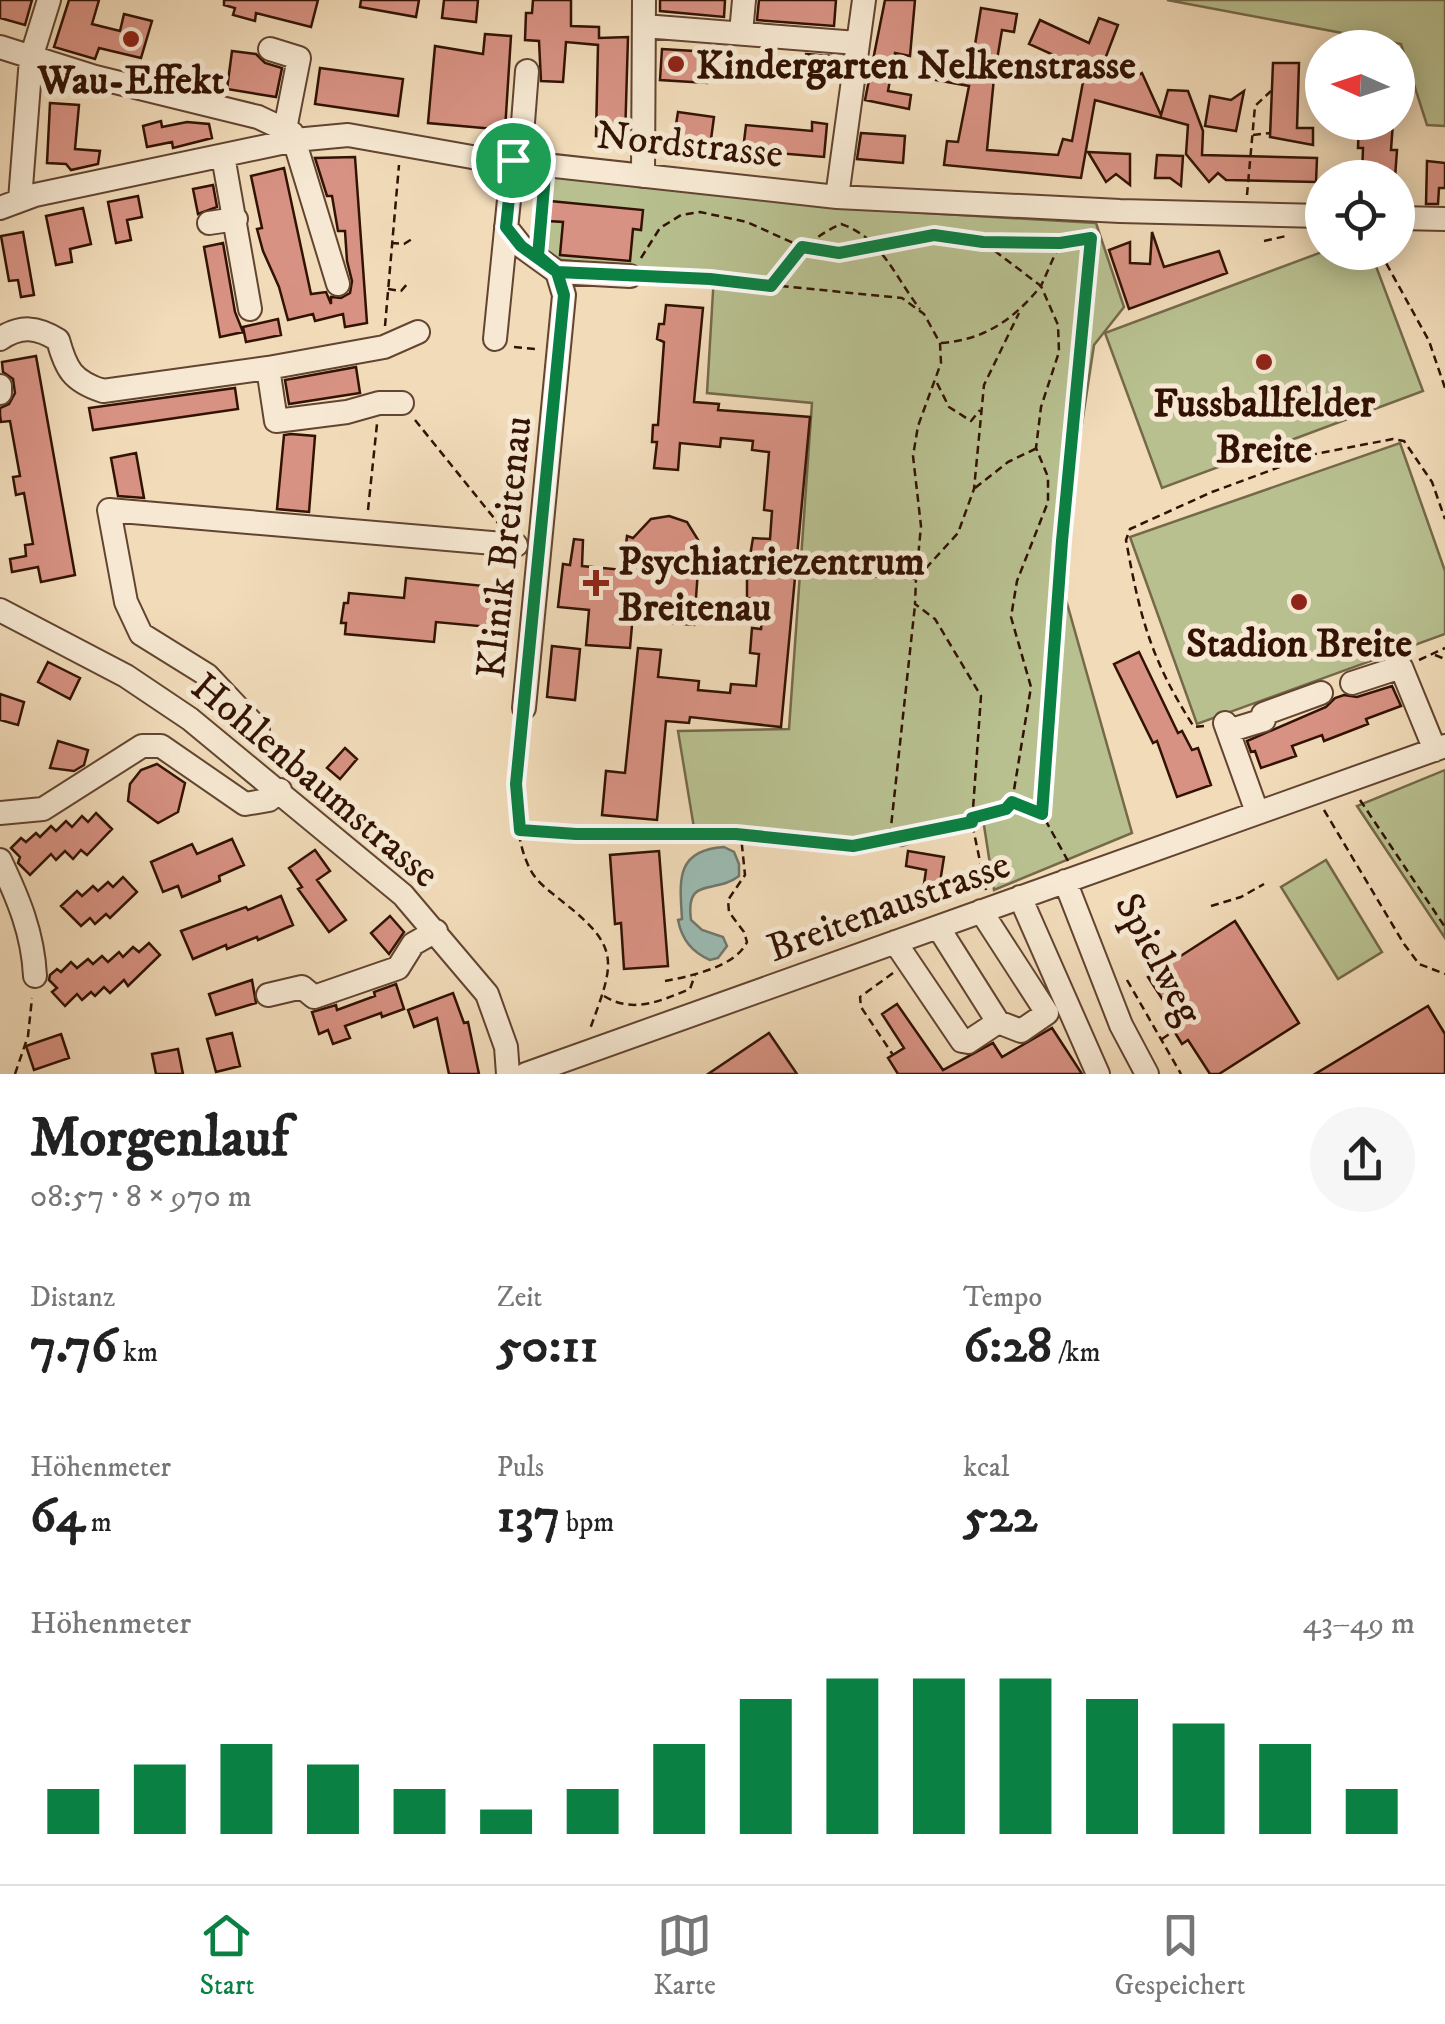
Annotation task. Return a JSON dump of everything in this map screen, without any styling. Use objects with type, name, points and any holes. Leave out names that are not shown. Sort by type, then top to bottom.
[{"type":"street","points":[[10,204],[31,58],[49,0]]},
{"type":"street","points":[[642,176],[644,0]]},
{"type":"street","points":[[742,33],[744,0]]},
{"type":"street","points":[[837,196],[864,0]]},
{"type":"street","points":[[644,26],[857,43]]},
{"type":"street","points":[[0,47],[258,117],[290,134]]},
{"type":"street","points":[[270,49],[299,58],[290,134],[338,284]]},
{"type":"street","points":[[495,340],[527,71]]},
{"type":"street","name":"Nordstrasse","points":[[10,204],[223,156],[290,134],[348,136],[472,156],[837,196],[1120,211],[1305,216]]},
{"type":"street","points":[[223,156],[250,309]]},
{"type":"street","points":[[1415,218],[1445,219]]},
{"type":"street","points":[[209,224],[236,219]]},
{"type":"street","points":[[506,227],[521,246],[557,272],[630,276]]},
{"type":"street","name":"Klinik Breitenau","points":[[524,708],[564,295],[557,272]]},
{"type":"street","points":[[0,339],[24,328],[42,330],[58,340],[65,368],[87,386],[102,391],[384,348],[418,332]]},
{"type":"street","points":[[268,368],[276,421],[390,403]]},
{"type":"street","points":[[258,728],[207,675],[141,634],[126,602],[109,510],[516,545]]},
{"type":"street","name":"Hohlenbaumstrasse","points":[[4,619],[126,676],[190,718],[403,895],[487,994],[503,1036],[508,1074]]},
{"type":"street","points":[[1352,684],[1400,667],[1440,748]]},
{"type":"street","points":[[1258,812],[1227,727],[1264,720],[1262,714],[1321,693]]},
{"type":"street","points":[[4,818],[43,809],[142,746],[152,744],[161,746],[245,804],[269,800],[280,790]]},
{"type":"street","name":"Breitenaustrasse","points":[[526,1074],[901,952],[938,926],[1440,748]]},
{"type":"street","points":[[0,860],[22,906],[34,954],[35,976]]},
{"type":"street","name":"Spielweg","points":[[1071,879],[1121,1024],[1146,1074]]},
{"type":"street","points":[[1020,897],[1098,1074]]},
{"type":"street","points":[[938,926],[998,1022],[1021,1031],[1047,1013],[985,910]]},
{"type":"street","points":[[268,995],[302,988],[314,996],[398,968],[413,944],[436,930]]},
{"type":"street","points":[[901,952],[962,1041],[968,1042],[998,1022]]},
{"type":"path","points":[[1246,202],[1255,106],[1271,90]]},
{"type":"path","points":[[1252,136],[1270,133]]},
{"type":"path","points":[[384,348],[399,163]]},
{"type":"path","points":[[538,256],[546,164]]},
{"type":"path","points":[[924,314],[902,298],[710,279],[630,276],[660,228],[681,214],[700,212],[746,222],[802,247],[839,253],[934,235],[983,242],[1060,243],[1091,238],[1062,541],[1042,814],[1071,879]]},
{"type":"path","points":[[771,286],[802,247],[820,233],[840,224],[859,230],[878,246],[940,344],[936,381],[918,426],[913,456],[921,526],[890,839]]},
{"type":"path","points":[[391,243],[404,244],[412,239]]},
{"type":"path","points":[[520,830],[741,834],[853,846],[972,820],[1006,809],[1012,802],[1030,687],[1012,616],[1018,581],[1048,502],[1048,478],[1036,448],[1041,406],[1059,352],[1058,325],[1041,286],[983,242]]},
{"type":"path","points":[[916,579],[958,533],[974,489],[984,385],[1019,312],[1041,286],[1060,243]]},
{"type":"path","points":[[1390,270],[1429,341],[1445,388]]},
{"type":"path","points":[[387,290],[401,290],[408,283]]},
{"type":"path","points":[[940,344],[981,334],[1019,312]]},
{"type":"path","points":[[495,340],[503,346],[559,351]]},
{"type":"path","points":[[936,381],[949,407],[971,421],[981,409]]},
{"type":"path","points":[[366,532],[390,403]]},
{"type":"path","points":[[390,403],[516,545]]},
{"type":"path","points":[[1227,727],[1194,727],[1165,682],[1139,614],[1126,540],[1130,530],[1212,492],[1315,454],[1393,439],[1404,440],[1432,482],[1445,519]]},
{"type":"path","points":[[974,489],[1008,462],[1036,448]]},
{"type":"path","points":[[808,572],[916,579]]},
{"type":"path","points":[[915,604],[935,619],[981,696],[972,820],[985,910]]},
{"type":"path","points":[[1400,667],[1445,648]]},
{"type":"path","points":[[1434,654],[1445,658]]},
{"type":"path","name":"Klinik Breitenau","points":[[524,708],[516,784],[524,852],[537,879],[593,926],[604,943],[608,966],[586,1054]]},
{"type":"path","points":[[1347,781],[1445,927]]},
{"type":"path","points":[[1315,792],[1404,944],[1419,964],[1445,974]]},
{"type":"path","points":[[1012,802],[1042,814]]},
{"type":"path","points":[[665,980],[695,974],[737,956],[747,942],[730,912],[728,900],[745,874],[741,834]]},
{"type":"path","points":[[1211,906],[1264,884]]},
{"type":"path","points":[[893,1055],[861,1006],[860,997],[901,952]]},
{"type":"path","name":"Spielweg","points":[[1122,970],[1181,1074]]},
{"type":"path","points":[[602,995],[627,1007],[647,1004],[690,989],[695,974]]},
{"type":"path","points":[[15,1074],[28,1036],[35,976]]},
{"type":"path","points":[[1160,1040],[1174,1032]]},
{"type":"green space","points":[[1167,0],[1445,0],[1445,126],[1427,125],[1415,88],[1415,30],[1327,30]]},
{"type":"green space","points":[[549,174],[826,207],[1096,223],[1124,307],[1094,345],[1059,575],[1132,833],[994,890],[983,819],[902,846],[695,834],[678,731],[789,729],[812,403],[707,393],[714,275],[540,258]]},
{"type":"green space","name":"Fussballfelder Breite","points":[[1305,258],[1305,270],[1377,270],[1423,391],[1162,488],[1105,333]]},
{"type":"green space","name":"Stadion Breite","points":[[1400,443],[1445,571],[1445,634],[1197,724],[1130,537]]},
{"type":"green space","points":[[1445,770],[1445,938],[1357,806]]},
{"type":"green space","points":[[1326,860],[1382,952],[1338,979],[1281,887]]},
{"type":"water","points":[[724,847],[734,852],[739,876],[697,891],[690,906],[691,920],[702,930],[723,937],[727,946],[718,958],[710,960],[698,953],[682,934],[678,920],[682,919],[681,881],[688,862],[696,854]]},
{"type":"building","points":[[0,0],[32,0],[25,25],[0,18]]},
{"type":"building","points":[[69,0],[99,0],[92,24],[120,31],[124,14],[152,21],[141,58],[99,48],[95,59],[54,47]]},
{"type":"building","points":[[224,0],[318,0],[311,27],[256,13],[255,21],[233,15],[235,8],[224,5]]},
{"type":"building","points":[[361,0],[419,0],[416,17],[360,7]]},
{"type":"building","points":[[444,0],[478,0],[476,22],[442,18]]},
{"type":"building","points":[[533,0],[571,0],[571,26],[599,27],[599,38],[628,37],[625,138],[596,136],[598,45],[566,42],[563,82],[541,81],[539,41],[525,40],[526,13],[532,13]]},
{"type":"building","points":[[660,0],[725,0],[724,17],[660,11]]},
{"type":"building","points":[[759,0],[836,0],[834,26],[757,20]]},
{"type":"building","points":[[885,0],[915,0],[910,56],[895,53],[888,91],[911,95],[909,109],[865,100]]},
{"type":"building","points":[[981,8],[1017,14],[1014,32],[1002,30],[997,60],[1009,62],[1006,80],[994,78],[987,150],[1058,155],[1063,139],[1072,141],[1083,82],[1076,79],[1080,67],[1029,44],[1040,20],[1089,43],[1099,18],[1118,25],[1102,67],[1134,78],[1142,73],[1161,115],[1168,90],[1188,91],[1203,131],[1202,155],[1317,160],[1305,160],[1305,182],[1226,180],[1218,173],[1209,182],[1186,154],[1188,125],[1095,100],[1081,178],[944,165],[947,141],[958,142],[969,86],[925,78],[929,56],[972,63]]},
{"type":"building","points":[[485,34],[511,36],[505,130],[428,123],[435,46],[483,54]]},
{"type":"building","points":[[662,49],[710,52],[707,83],[660,80]]},
{"type":"building","points":[[232,51],[256,54],[265,63],[282,68],[276,97],[227,89]]},
{"type":"building","points":[[806,54],[831,56],[828,84],[803,82]]},
{"type":"building","points":[[1273,63],[1299,63],[1297,128],[1305,128],[1305,140],[1313,140],[1313,145],[1270,137]]},
{"type":"building","points":[[320,68],[403,79],[398,116],[315,104]]},
{"type":"building","points":[[1244,91],[1236,131],[1205,126],[1210,96],[1231,100]]},
{"type":"building","points":[[50,103],[79,105],[75,149],[100,151],[98,164],[71,170],[66,164],[47,163]]},
{"type":"building","points":[[678,112],[714,117],[710,147],[673,143]]},
{"type":"building","points":[[161,121],[162,127],[187,122],[209,124],[212,138],[173,148],[172,142],[147,147],[143,126]]},
{"type":"building","points":[[812,122],[827,124],[824,157],[743,150],[746,125],[812,131]]},
{"type":"building","points":[[861,133],[905,136],[903,163],[857,159]]},
{"type":"building","points":[[1358,140],[1392,140],[1396,160],[1363,160],[1363,148],[1358,148]]},
{"type":"building","points":[[1088,152],[1130,154],[1130,185],[1116,174],[1106,182]]},
{"type":"building","points":[[1157,155],[1183,156],[1181,186],[1170,178],[1155,178]]},
{"type":"building","points":[[355,157],[367,323],[345,327],[343,314],[315,321],[313,314],[288,320],[257,229],[262,228],[251,176],[284,168],[311,294],[326,292],[331,304],[331,297],[341,298],[350,293],[352,281],[345,231],[338,231],[332,196],[327,196],[315,158]]},
{"type":"building","points":[[1427,161],[1445,163],[1445,188],[1439,188],[1438,204],[1426,204]]},
{"type":"building","points":[[213,185],[217,207],[198,214],[193,189]]},
{"type":"building","points":[[138,196],[142,217],[127,220],[131,240],[116,243],[108,202]]},
{"type":"building","points":[[550,201],[643,210],[641,230],[633,229],[630,261],[560,255],[563,222],[548,221]]},
{"type":"building","points":[[83,208],[91,244],[70,249],[72,262],[56,265],[46,216]]},
{"type":"building","points":[[23,232],[34,295],[21,297],[18,280],[9,281],[1,236]]},
{"type":"building","points":[[1152,232],[1164,267],[1219,251],[1227,273],[1129,309],[1109,250],[1130,242],[1130,263],[1150,264]]},
{"type":"building","points":[[223,243],[235,312],[243,332],[220,337],[204,247]]},
{"type":"building","points":[[666,305],[703,308],[694,402],[719,404],[718,410],[810,417],[781,727],[690,717],[689,723],[666,721],[657,820],[602,815],[606,771],[625,773],[638,648],[661,650],[658,677],[699,681],[698,690],[730,693],[731,684],[756,686],[759,654],[750,653],[752,628],[761,629],[764,599],[747,598],[747,574],[753,538],[770,539],[772,511],[764,510],[769,452],[752,450],[753,441],[721,438],[720,447],[680,443],[678,470],[654,468],[657,442],[652,442],[653,425],[658,425],[664,342],[657,339]]},
{"type":"building","points":[[278,319],[281,335],[246,342],[243,327]]},
{"type":"building","points":[[36,356],[75,575],[41,582],[38,567],[12,572],[10,559],[26,556],[25,545],[33,544],[24,493],[16,495],[13,477],[20,476],[10,421],[1,422],[0,415],[0,408],[9,404],[15,393],[13,379],[3,372],[2,362]]},
{"type":"building","points":[[356,367],[360,393],[289,404],[285,380]]},
{"type":"building","points":[[235,388],[238,409],[93,430],[89,408]]},
{"type":"building","points":[[284,435],[315,436],[309,512],[277,509]]},
{"type":"building","points":[[136,453],[144,498],[118,496],[111,458]]},
{"type":"building","points":[[669,516],[687,522],[700,543],[694,625],[633,614],[630,648],[586,645],[589,610],[558,607],[563,564],[570,565],[574,539],[583,540],[582,566],[623,570],[627,536],[633,538],[651,519]]},
{"type":"building","points":[[406,578],[504,588],[500,628],[436,622],[434,642],[345,634],[346,623],[341,623],[349,593],[404,598]]},
{"type":"building","points":[[552,646],[580,649],[575,700],[547,697]]},
{"type":"building","points":[[1139,652],[1178,733],[1182,731],[1192,750],[1198,748],[1211,785],[1177,797],[1157,741],[1153,743],[1114,664]]},
{"type":"building","points":[[48,662],[80,678],[70,699],[38,682]]},
{"type":"building","points":[[1392,686],[1401,706],[1366,719],[1368,724],[1324,741],[1322,735],[1292,746],[1296,756],[1261,768],[1255,751],[1251,752],[1247,741],[1326,707],[1335,698],[1357,697]]},
{"type":"building","points":[[0,694],[24,702],[18,725],[0,720]]},
{"type":"building","points":[[58,741],[88,750],[84,765],[74,771],[50,768]]},
{"type":"building","points":[[345,748],[357,759],[340,779],[327,768]]},
{"type":"building","points":[[157,764],[185,783],[178,812],[158,823],[128,801],[130,784],[141,770]]},
{"type":"building","points":[[96,813],[112,829],[87,855],[81,850],[73,859],[65,851],[56,860],[51,854],[30,875],[18,863],[20,857],[11,848],[21,838],[26,842],[36,833],[40,837],[51,826],[56,831],[66,821],[72,827],[82,816],[88,822]]},
{"type":"building","points":[[232,839],[244,865],[219,876],[220,881],[182,897],[178,886],[163,892],[151,862],[192,844],[197,854]]},
{"type":"building","points":[[315,850],[330,871],[317,880],[346,920],[329,932],[298,889],[302,887],[289,868]]},
{"type":"building","points":[[659,851],[668,966],[624,969],[621,923],[615,924],[610,855]]},
{"type":"building","points":[[908,851],[944,857],[939,889],[923,891],[926,870],[906,866]]},
{"type":"building","points":[[123,877],[137,892],[110,918],[106,914],[95,924],[90,918],[81,926],[61,906],[77,891],[82,896],[93,886],[98,891],[108,882],[113,887]]},
{"type":"building","points":[[281,896],[293,925],[193,959],[181,931]]},
{"type":"building","points":[[390,916],[404,932],[389,954],[371,933]]},
{"type":"building","points":[[1235,921],[1299,1023],[1219,1074],[1210,1074],[1188,1040],[1182,1044],[1166,1018],[1172,1014],[1148,977]]},
{"type":"building","points":[[149,943],[160,955],[128,986],[124,980],[110,993],[104,987],[95,996],[91,992],[82,1000],[77,994],[65,1006],[52,992],[57,988],[49,980],[50,975],[57,969],[61,972],[71,962],[77,968],[88,959],[93,964],[102,956],[108,962],[119,952],[123,957],[133,947],[139,952]]},
{"type":"building","points":[[252,980],[256,1003],[216,1015],[209,994]]},
{"type":"building","points":[[396,984],[404,1009],[345,1026],[350,1038],[333,1044],[328,1030],[319,1034],[312,1012],[336,1005],[337,1010]]},
{"type":"building","points":[[453,993],[464,1023],[468,1022],[479,1074],[449,1074],[437,1018],[414,1027],[408,1010]]},
{"type":"building","points":[[897,1004],[943,1070],[993,1043],[1002,1057],[1052,1028],[1082,1074],[898,1074],[888,1058],[904,1048],[882,1014]]},
{"type":"building","points":[[1428,1006],[1445,1034],[1445,1074],[1315,1074]]},
{"type":"building","points":[[232,1033],[240,1066],[216,1072],[207,1039]]},
{"type":"building","points":[[769,1033],[797,1074],[708,1074]]},
{"type":"building","points":[[61,1034],[69,1058],[34,1070],[26,1046]]},
{"type":"building","points":[[178,1049],[183,1074],[156,1074],[152,1054]]},
{"type":"place","name":"Wau-Effekt","points":[[131,39]]},
{"type":"place","name":"Kindergarten Nelkenstrasse","points":[[676,64]]},
{"type":"place","name":"Fussballfelder Breite","points":[[1264,362]]},
{"type":"place","name":"Psychiatriezentrum Breitenau","points":[[596,583]]},
{"type":"place","name":"Stadion Breite","points":[[1299,602]]},
{"type":"route","points":[[513,160],[506,227],[521,246],[557,272],[564,295],[516,784],[520,830],[736,834],[853,846],[972,822],[972,818],[1006,809],[1012,802],[1042,814],[1062,541],[1091,238],[1060,243],[983,242],[934,235],[839,253],[802,247],[771,286],[710,279],[557,272],[538,256],[546,164],[513,160]]}]
